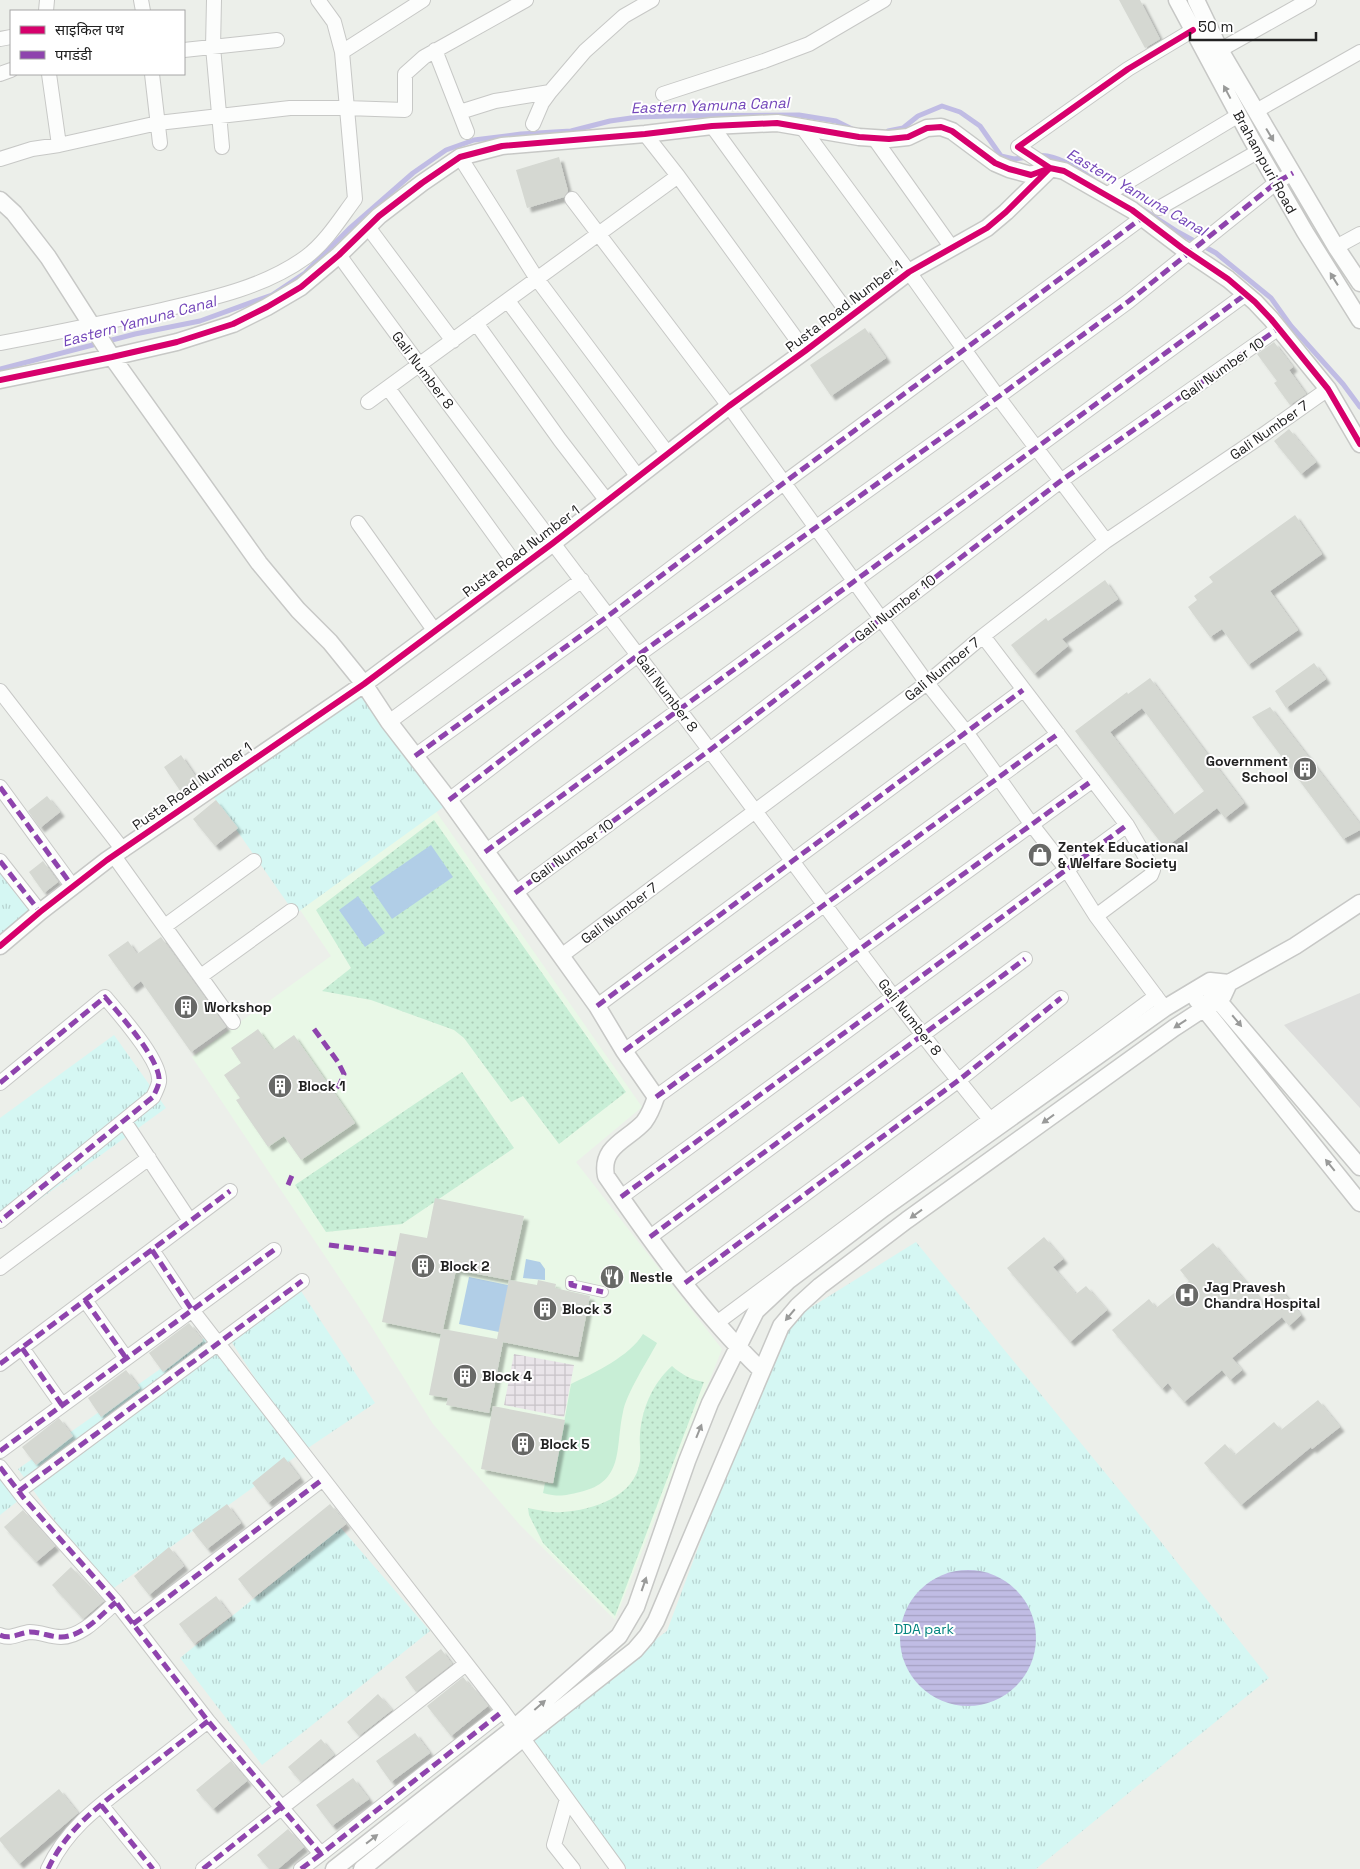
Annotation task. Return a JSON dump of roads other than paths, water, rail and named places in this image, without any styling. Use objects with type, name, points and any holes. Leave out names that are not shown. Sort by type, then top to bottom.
[{"type":"street","points":[[214,0],[213,47],[222,147]]},
{"type":"street","points":[[0,343],[93,328],[209,299],[262,282],[307,257],[330,233],[355,199],[342,52],[334,22],[318,0]]},
{"type":"street","points":[[342,52],[423,0]]},
{"type":"street","points":[[0,160],[32,149],[59,145],[158,123],[290,108],[405,110],[405,74],[435,50],[526,0]]},
{"type":"street","points":[[533,124],[542,103],[561,77],[601,35],[624,16],[652,0]]},
{"type":"street","points":[[663,94],[810,44],[884,0]]},
{"type":"street","name":"Brahampuri Road","points":[[1177,0],[1239,116],[1305,232],[1360,320]]},
{"type":"street","name":"Brahampuri Road","points":[[1196,0],[1220,50],[1336,246],[1360,283]]},
{"type":"street","points":[[1220,50],[1309,0]]},
{"type":"street","points":[[1193,30],[1128,69],[1018,147],[1045,165],[1064,171],[1142,218],[1246,294],[1279,328],[1328,389],[1360,444]]},
{"type":"street","points":[[185,50],[277,40]]},
{"type":"street","points":[[435,50],[467,132]]},
{"type":"street","points":[[1256,111],[1360,52]]},
{"type":"street","points":[[48,75],[59,145]]},
{"type":"street","points":[[152,75],[160,143]]},
{"type":"street","points":[[460,112],[496,101],[550,92]]},
{"type":"street","points":[[1106,195],[1239,116]]},
{"type":"street","points":[[0,380],[110,354],[177,342],[232,324],[267,307],[301,287],[339,256],[379,216],[460,157],[502,146],[645,134],[712,126],[777,123],[889,139],[908,137],[927,128],[941,127],[952,131],[995,164],[1031,175],[1045,165]]},
{"type":"street","points":[[712,126],[850,316]]},
{"type":"street","points":[[802,127],[998,397],[1106,541]]},
{"type":"street","points":[[645,134],[806,351]]},
{"type":"street","points":[[874,138],[952,248]]},
{"type":"street","points":[[1159,208],[1259,151]]},
{"type":"street","points":[[460,157],[537,279],[668,454]]},
{"type":"street","name":"Pusta Road Number 1","points":[[0,946],[40,912],[119,853],[364,684],[434,630],[554,543],[729,406],[806,351],[909,272],[986,228],[1006,212],[1045,165]]},
{"type":"street","points":[[448,800],[638,655],[1129,301],[1277,182],[1293,173]]},
{"type":"street","points":[[368,402],[678,176]]},
{"type":"street","points":[[572,199],[729,406],[927,683],[966,732],[1032,825],[1067,870],[1096,916],[1160,1002]]},
{"type":"street","points":[[0,200],[14,213],[48,258],[110,354],[258,563],[298,610],[330,642],[364,684],[389,722],[448,800],[597,1006],[624,1051],[656,1097]]},
{"type":"street","points":[[415,756],[608,616],[784,482],[1142,218]]},
{"type":"street","points":[[368,226],[453,341]]},
{"type":"street","points":[[1336,246],[1360,234]]},
{"type":"street","name":"Gali Number 8","points":[[339,256],[419,366],[756,811],[858,950],[994,1124]]},
{"type":"street","points":[[485,852],[1246,294]]},
{"type":"street","points":[[508,301],[638,477]]},
{"type":"street","points":[[476,323],[560,440],[607,501]]},
{"type":"street","name":"Gali Number 10","points":[[515,893],[710,750],[1062,480],[1279,328]]},
{"type":"street","points":[[388,388],[519,569]]},
{"type":"street","name":"Gali Number 7","points":[[561,956],[927,683],[983,636],[1106,541],[1328,389]]},
{"type":"street","points":[[358,523],[434,630]]},
{"type":"street","points":[[389,722],[582,580]]},
{"type":"street","points":[[983,636],[1127,825],[1153,870],[1152,873],[1096,916]]},
{"type":"street","points":[[597,1006],[1023,690]]},
{"type":"street","points":[[0,691],[119,853],[165,926],[233,1022]]},
{"type":"street","points":[[624,1051],[1058,734]]},
{"type":"street","points":[[761,1370],[738,1347],[685,1283],[606,1176],[604,1166],[614,1146],[643,1123],[652,1110],[656,1097],[1093,780]]},
{"type":"street","points":[[0,787],[73,887]]},
{"type":"street","points":[[621,1197],[1127,825]]},
{"type":"street","points":[[0,861],[40,912]]},
{"type":"street","points":[[165,926],[254,861]]},
{"type":"street","points":[[718,1322],[1160,1002],[1198,988],[1210,981],[1229,983],[1295,946],[1360,903]]},
{"type":"street","points":[[201,976],[291,911]]},
{"type":"street","points":[[650,1237],[1025,960]]},
{"type":"street","points":[[334,1869],[518,1733],[636,1650],[656,1620],[780,1326],[798,1306],[820,1286],[907,1220],[1174,1028],[1223,996],[1229,983]]},
{"type":"street","points":[[1198,988],[1218,999],[1360,1166]]},
{"type":"street","points":[[1198,988],[1204,1008],[1360,1203]]},
{"type":"street","points":[[0,1083],[105,997],[144,1046],[157,1066],[159,1082],[153,1097],[0,1221]]},
{"type":"street","points":[[685,1283],[959,1080],[1061,998]]},
{"type":"street","points":[[124,1121],[190,1221]]},
{"type":"street","points":[[362,1869],[518,1733],[619,1636],[636,1607],[687,1461],[710,1403],[756,1311],[788,1281],[994,1124]]},
{"type":"street","points":[[0,1268],[149,1158]]},
{"type":"street","points":[[0,1364],[230,1191]]},
{"type":"street","points":[[152,1250],[192,1310],[503,1711],[618,1869]]},
{"type":"street","points":[[0,1451],[274,1250]]},
{"type":"street","points":[[19,1491],[302,1281]]},
{"type":"street","points":[[571,1281],[570,1285],[603,1292]]},
{"type":"street","points":[[85,1300],[126,1358]]},
{"type":"street","points":[[22,1348],[62,1405]]},
{"type":"street","points":[[0,1467],[116,1602],[208,1721],[321,1854]]},
{"type":"street","points":[[133,1624],[323,1479]]},
{"type":"street","points":[[0,1635],[13,1637],[36,1632],[60,1637],[71,1636],[85,1629],[116,1602]]},
{"type":"street","points":[[203,1869],[466,1664]]},
{"type":"street","points":[[301,1869],[503,1711]]},
{"type":"street","points":[[48,1869],[56,1852],[72,1831],[101,1805],[208,1721]]},
{"type":"street","points":[[567,1799],[554,1845],[573,1869]]},
{"type":"street","points":[[101,1805],[153,1869]]},
{"type":"waterway","name":"Eastern Yamuna Canal","points":[[888,131],[903,128],[918,116],[942,106],[960,112],[980,126],[1001,156],[1014,159],[1028,157]]},
{"type":"waterway","name":"Eastern Yamuna Canal","points":[[0,369],[135,334],[200,321],[272,295],[305,273],[349,229],[413,173],[446,150],[474,140],[521,134],[571,131],[610,121],[638,117],[670,116],[799,115],[836,121],[852,129]]},
{"type":"waterway","name":"Eastern Yamuna Canal","points":[[1037,156],[1044,155],[1059,159],[1094,180]]},
{"type":"waterway","name":"Eastern Yamuna Canal","points":[[1144,210],[1216,253],[1271,298],[1291,326],[1343,384],[1360,407]]},
{"type":"place","name":"Government School","points":[[1305,769]]},
{"type":"place","name":"Zentek Educational & Welfare Society","points":[[1040,855]]},
{"type":"place","name":"Workshop","points":[[186,1007]]},
{"type":"place","name":"Block 1","points":[[280,1086]]},
{"type":"place","name":"Block 2","points":[[423,1266]]},
{"type":"place","name":"Nestle","points":[[612,1277]]},
{"type":"place","name":"Jag Pravesh Chandra Hospital","points":[[1187,1295]]},
{"type":"place","name":"Block 3","points":[[545,1309]]},
{"type":"place","name":"Block 4","points":[[465,1376]]},
{"type":"place","name":"Block 5","points":[[523,1444]]},
{"type":"park label","name":"DDA park","points":[[924,1629]]}]
